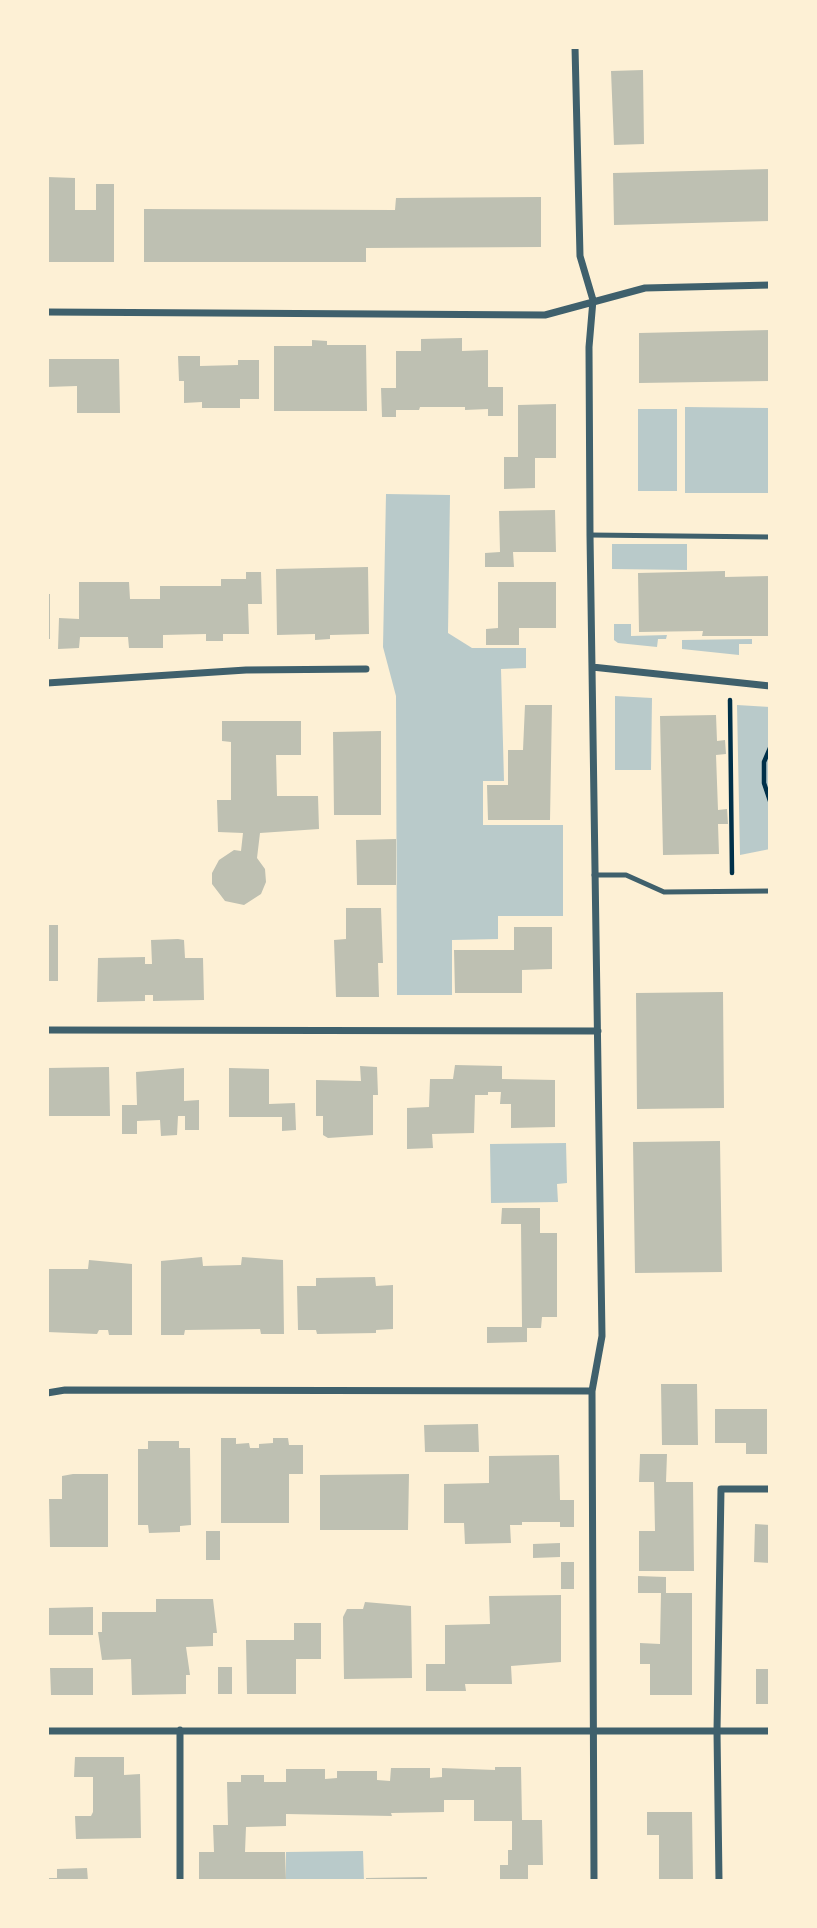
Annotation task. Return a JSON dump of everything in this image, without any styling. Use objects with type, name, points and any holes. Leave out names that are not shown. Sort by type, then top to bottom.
[{"type":"street","points":[[575,47],[580,256],[593,300],[589,347],[590,535],[602,1336],[592,1391],[594,1881]]},
{"type":"street","points":[[47,312],[545,315],[645,288],[770,285]]},
{"type":"street","points":[[592,667],[770,686]]},
{"type":"street","points":[[47,683],[246,670],[366,669]]},
{"type":"street","points":[[47,1030],[598,1031]]},
{"type":"street","points":[[47,1392],[592,1391]]},
{"type":"street","points":[[719,1881],[717,1731],[721,1489],[770,1489]]},
{"type":"street","points":[[47,1731],[594,1728],[770,1731]]},
{"type":"street","points":[[180,1730],[180,1881]]},
{"type":"lane","points":[[590,535],[770,537]]},
{"type":"lane","points":[[594,875],[626,875],[664,891],[770,891]]},
{"type":"path","points":[[730,681],[733,891]]},
{"type":"path","points":[[770,748],[764,762],[764,783],[770,801]]},
{"type":"shaded area","points":[[685,407],[768,408],[769,493],[685,493]]},
{"type":"shaded area","points":[[638,409],[677,409],[677,491],[638,491]]},
{"type":"shaded area","points":[[386,494],[450,495],[448,633],[472,648],[526,648],[526,668],[501,669],[504,781],[483,781],[483,825],[563,825],[563,916],[498,916],[498,939],[452,940],[452,995],[397,995],[396,696],[383,647]]},
{"type":"shaded area","points":[[612,544],[687,544],[687,570],[612,569]]},
{"type":"shaded area","points":[[614,624],[631,624],[631,636],[667,635],[666,639],[658,639],[657,647],[618,643],[614,640]]},
{"type":"shaded area","points":[[752,639],[752,644],[739,644],[739,655],[682,649],[682,640]]},
{"type":"shaded area","points":[[615,696],[652,698],[651,770],[615,770]]},
{"type":"shaded area","points":[[737,705],[770,707],[770,849],[740,855]]},
{"type":"shaded area","points":[[566,1143],[567,1183],[557,1184],[558,1202],[491,1203],[490,1144]]},
{"type":"shaded area","points":[[363,1851],[364,1881],[286,1881],[286,1852]]},
{"type":"building","points":[[643,70],[644,144],[614,145],[611,71]]},
{"type":"building","points":[[770,169],[770,221],[614,225],[613,173]]},
{"type":"building","points":[[47,177],[75,178],[75,210],[96,210],[96,184],[114,184],[114,262],[47,262]]},
{"type":"building","points":[[541,197],[541,247],[366,248],[366,262],[144,262],[144,209],[395,210],[396,198]]},
{"type":"building","points":[[770,330],[770,381],[639,383],[639,333]]},
{"type":"building","points":[[462,338],[462,351],[488,350],[488,387],[503,387],[503,416],[488,416],[488,409],[420,407],[419,410],[396,410],[396,417],[382,417],[381,388],[396,388],[396,351],[421,351],[421,339]]},
{"type":"building","points":[[312,340],[327,341],[327,345],[366,345],[367,411],[274,411],[274,346],[312,346]]},
{"type":"building","points":[[178,356],[200,356],[200,366],[238,365],[238,360],[259,360],[259,399],[240,399],[240,408],[202,408],[202,402],[184,403],[184,381],[179,381]]},
{"type":"building","points":[[47,359],[119,359],[120,413],[77,413],[77,386],[47,387]]},
{"type":"building","points":[[556,404],[556,458],[535,458],[535,488],[504,489],[504,457],[518,457],[518,405]]},
{"type":"building","points":[[555,510],[556,552],[513,552],[514,567],[485,567],[485,553],[500,552],[499,511]]},
{"type":"building","points":[[368,567],[369,634],[330,635],[330,639],[315,640],[315,634],[277,635],[276,569]]},
{"type":"building","points":[[725,571],[725,577],[770,576],[770,636],[702,636],[703,631],[639,632],[638,573]]},
{"type":"building","points":[[246,572],[261,572],[262,604],[248,604],[249,634],[223,634],[223,641],[206,641],[206,634],[163,635],[163,648],[129,648],[128,637],[80,637],[79,648],[58,649],[59,618],[79,619],[79,582],[129,582],[130,599],[160,599],[160,586],[221,586],[221,579],[246,579]]},
{"type":"building","points":[[498,582],[556,582],[556,628],[519,628],[519,645],[486,645],[486,629],[498,628]]},
{"type":"building","points":[[47,594],[50,594],[50,639],[47,639]]},
{"type":"building","points":[[525,705],[552,705],[550,820],[488,820],[487,785],[508,785],[508,750],[523,750]]},
{"type":"building","points":[[716,715],[717,741],[725,740],[726,754],[716,755],[718,810],[727,809],[728,824],[718,824],[719,854],[663,855],[660,716]]},
{"type":"building","points":[[222,721],[301,721],[301,755],[276,755],[277,796],[318,796],[319,829],[260,833],[257,858],[265,869],[266,882],[261,894],[244,905],[225,901],[212,884],[212,873],[219,860],[234,850],[241,851],[243,833],[218,832],[217,800],[231,800],[231,742],[222,741]]},
{"type":"building","points":[[381,731],[381,815],[334,815],[333,732]]},
{"type":"building","points":[[396,839],[396,885],[357,885],[356,840]]},
{"type":"building","points":[[346,908],[381,908],[383,963],[378,963],[379,997],[336,997],[334,940],[346,939]]},
{"type":"building","points":[[47,925],[58,925],[58,981],[47,981]]},
{"type":"building","points":[[514,927],[552,927],[552,969],[522,970],[522,993],[455,993],[454,950],[514,950]]},
{"type":"building","points":[[151,940],[184,940],[185,958],[203,958],[204,1000],[153,1001],[153,995],[145,995],[145,1001],[97,1002],[98,958],[145,957],[145,964],[152,964]]},
{"type":"building","points":[[723,992],[724,1108],[637,1109],[636,993]]},
{"type":"building","points":[[455,1065],[502,1066],[502,1079],[555,1080],[555,1127],[511,1128],[511,1104],[500,1104],[501,1092],[488,1092],[488,1095],[475,1095],[474,1133],[432,1134],[433,1148],[407,1149],[407,1108],[429,1107],[430,1079],[453,1079]]},
{"type":"building","points":[[360,1066],[377,1067],[378,1095],[373,1095],[373,1135],[328,1138],[323,1135],[323,1116],[316,1116],[316,1080],[361,1081]]},
{"type":"building","points":[[109,1067],[110,1116],[47,1116],[47,1068]]},
{"type":"building","points":[[184,1068],[184,1101],[199,1100],[199,1130],[185,1130],[185,1116],[178,1116],[177,1135],[161,1136],[160,1120],[137,1121],[137,1134],[122,1134],[122,1105],[137,1105],[136,1072]]},
{"type":"building","points":[[229,1068],[269,1069],[269,1104],[295,1103],[296,1130],[282,1131],[282,1117],[229,1117]]},
{"type":"building","points":[[720,1141],[722,1272],[635,1273],[633,1142]]},
{"type":"building","points":[[502,1208],[540,1208],[540,1233],[557,1233],[557,1317],[542,1317],[541,1328],[527,1328],[527,1342],[487,1343],[487,1327],[522,1327],[521,1224],[501,1224]]},
{"type":"building","points":[[202,1257],[203,1266],[241,1265],[242,1257],[283,1260],[284,1334],[261,1334],[260,1329],[185,1330],[184,1335],[161,1335],[161,1261]]},
{"type":"building","points":[[89,1260],[132,1264],[132,1335],[109,1335],[108,1330],[99,1330],[97,1334],[47,1332],[47,1269],[88,1269]]},
{"type":"building","points":[[375,1277],[376,1286],[393,1285],[393,1329],[376,1330],[376,1333],[317,1334],[316,1330],[298,1330],[297,1286],[316,1286],[316,1278]]},
{"type":"building","points":[[661,1384],[697,1384],[698,1445],[662,1445]]},
{"type":"building","points":[[715,1409],[767,1409],[767,1454],[746,1454],[746,1443],[715,1443]]},
{"type":"building","points":[[478,1424],[479,1452],[425,1452],[424,1425]]},
{"type":"building","points":[[221,1438],[236,1438],[236,1444],[249,1443],[250,1448],[273,1443],[273,1438],[288,1438],[289,1445],[303,1445],[303,1474],[289,1474],[289,1523],[221,1523]]},
{"type":"building","points":[[148,1441],[179,1441],[179,1448],[190,1448],[191,1525],[180,1526],[180,1532],[149,1533],[148,1525],[138,1525],[138,1449],[148,1449]]},
{"type":"building","points":[[640,1454],[667,1454],[666,1482],[693,1482],[694,1571],[639,1571],[639,1531],[655,1531],[654,1482],[639,1482]]},
{"type":"building","points":[[559,1455],[560,1500],[574,1500],[574,1527],[560,1527],[560,1522],[522,1522],[522,1525],[510,1525],[511,1543],[465,1544],[464,1523],[444,1523],[444,1484],[489,1483],[489,1456]]},
{"type":"building","points":[[108,1474],[108,1547],[50,1547],[49,1499],[62,1499],[62,1476]]},
{"type":"building","points":[[409,1474],[408,1530],[320,1530],[320,1475]]},
{"type":"building","points":[[755,1524],[770,1525],[770,1563],[754,1562]]},
{"type":"building","points":[[206,1531],[220,1531],[220,1560],[206,1560]]},
{"type":"building","points":[[560,1543],[560,1557],[533,1558],[533,1544]]},
{"type":"building","points":[[561,1562],[574,1562],[574,1589],[561,1589]]},
{"type":"building","points":[[638,1576],[666,1577],[666,1593],[692,1593],[692,1695],[650,1695],[650,1664],[640,1664],[640,1643],[660,1644],[661,1593],[638,1593]]},
{"type":"building","points":[[561,1595],[561,1662],[511,1666],[512,1684],[465,1684],[466,1691],[426,1691],[426,1664],[445,1664],[445,1625],[490,1624],[489,1596]]},
{"type":"building","points":[[156,1599],[213,1599],[217,1633],[213,1633],[213,1646],[186,1647],[190,1675],[186,1675],[186,1694],[132,1695],[131,1659],[102,1660],[98,1632],[102,1632],[102,1612],[156,1612]]},
{"type":"building","points":[[365,1602],[411,1606],[412,1678],[344,1679],[343,1617],[347,1609],[363,1609]]},
{"type":"building","points":[[93,1607],[93,1635],[47,1635],[47,1608]]},
{"type":"building","points":[[294,1623],[321,1623],[321,1659],[296,1659],[296,1694],[247,1694],[246,1640],[294,1640]]},
{"type":"building","points":[[218,1667],[232,1667],[232,1694],[218,1694]]},
{"type":"building","points":[[50,1668],[93,1668],[93,1695],[51,1695]]},
{"type":"building","points":[[756,1669],[770,1669],[770,1704],[756,1704]]},
{"type":"building","points":[[75,1757],[124,1757],[124,1775],[140,1774],[141,1838],[76,1839],[75,1816],[91,1816],[93,1812],[93,1777],[74,1777]]},
{"type":"building","points":[[495,1767],[521,1767],[522,1820],[542,1820],[543,1865],[528,1865],[528,1881],[500,1881],[500,1865],[508,1865],[508,1850],[512,1850],[512,1821],[474,1821],[474,1800],[444,1800],[444,1812],[391,1813],[392,1816],[286,1814],[286,1826],[246,1827],[245,1852],[285,1852],[286,1880],[199,1881],[199,1852],[214,1852],[213,1825],[228,1825],[227,1782],[241,1782],[241,1775],[264,1775],[264,1782],[286,1782],[286,1769],[325,1769],[325,1779],[337,1778],[337,1771],[377,1771],[377,1780],[390,1781],[391,1768],[430,1768],[430,1778],[442,1777],[442,1768],[495,1770]]},
{"type":"building","points":[[647,1812],[692,1812],[693,1881],[659,1881],[659,1835],[647,1835]]},
{"type":"building","points":[[87,1868],[88,1881],[47,1881],[47,1878],[57,1878],[57,1869]]},
{"type":"building","points":[[427,1877],[427,1881],[366,1881],[366,1878]]}]
